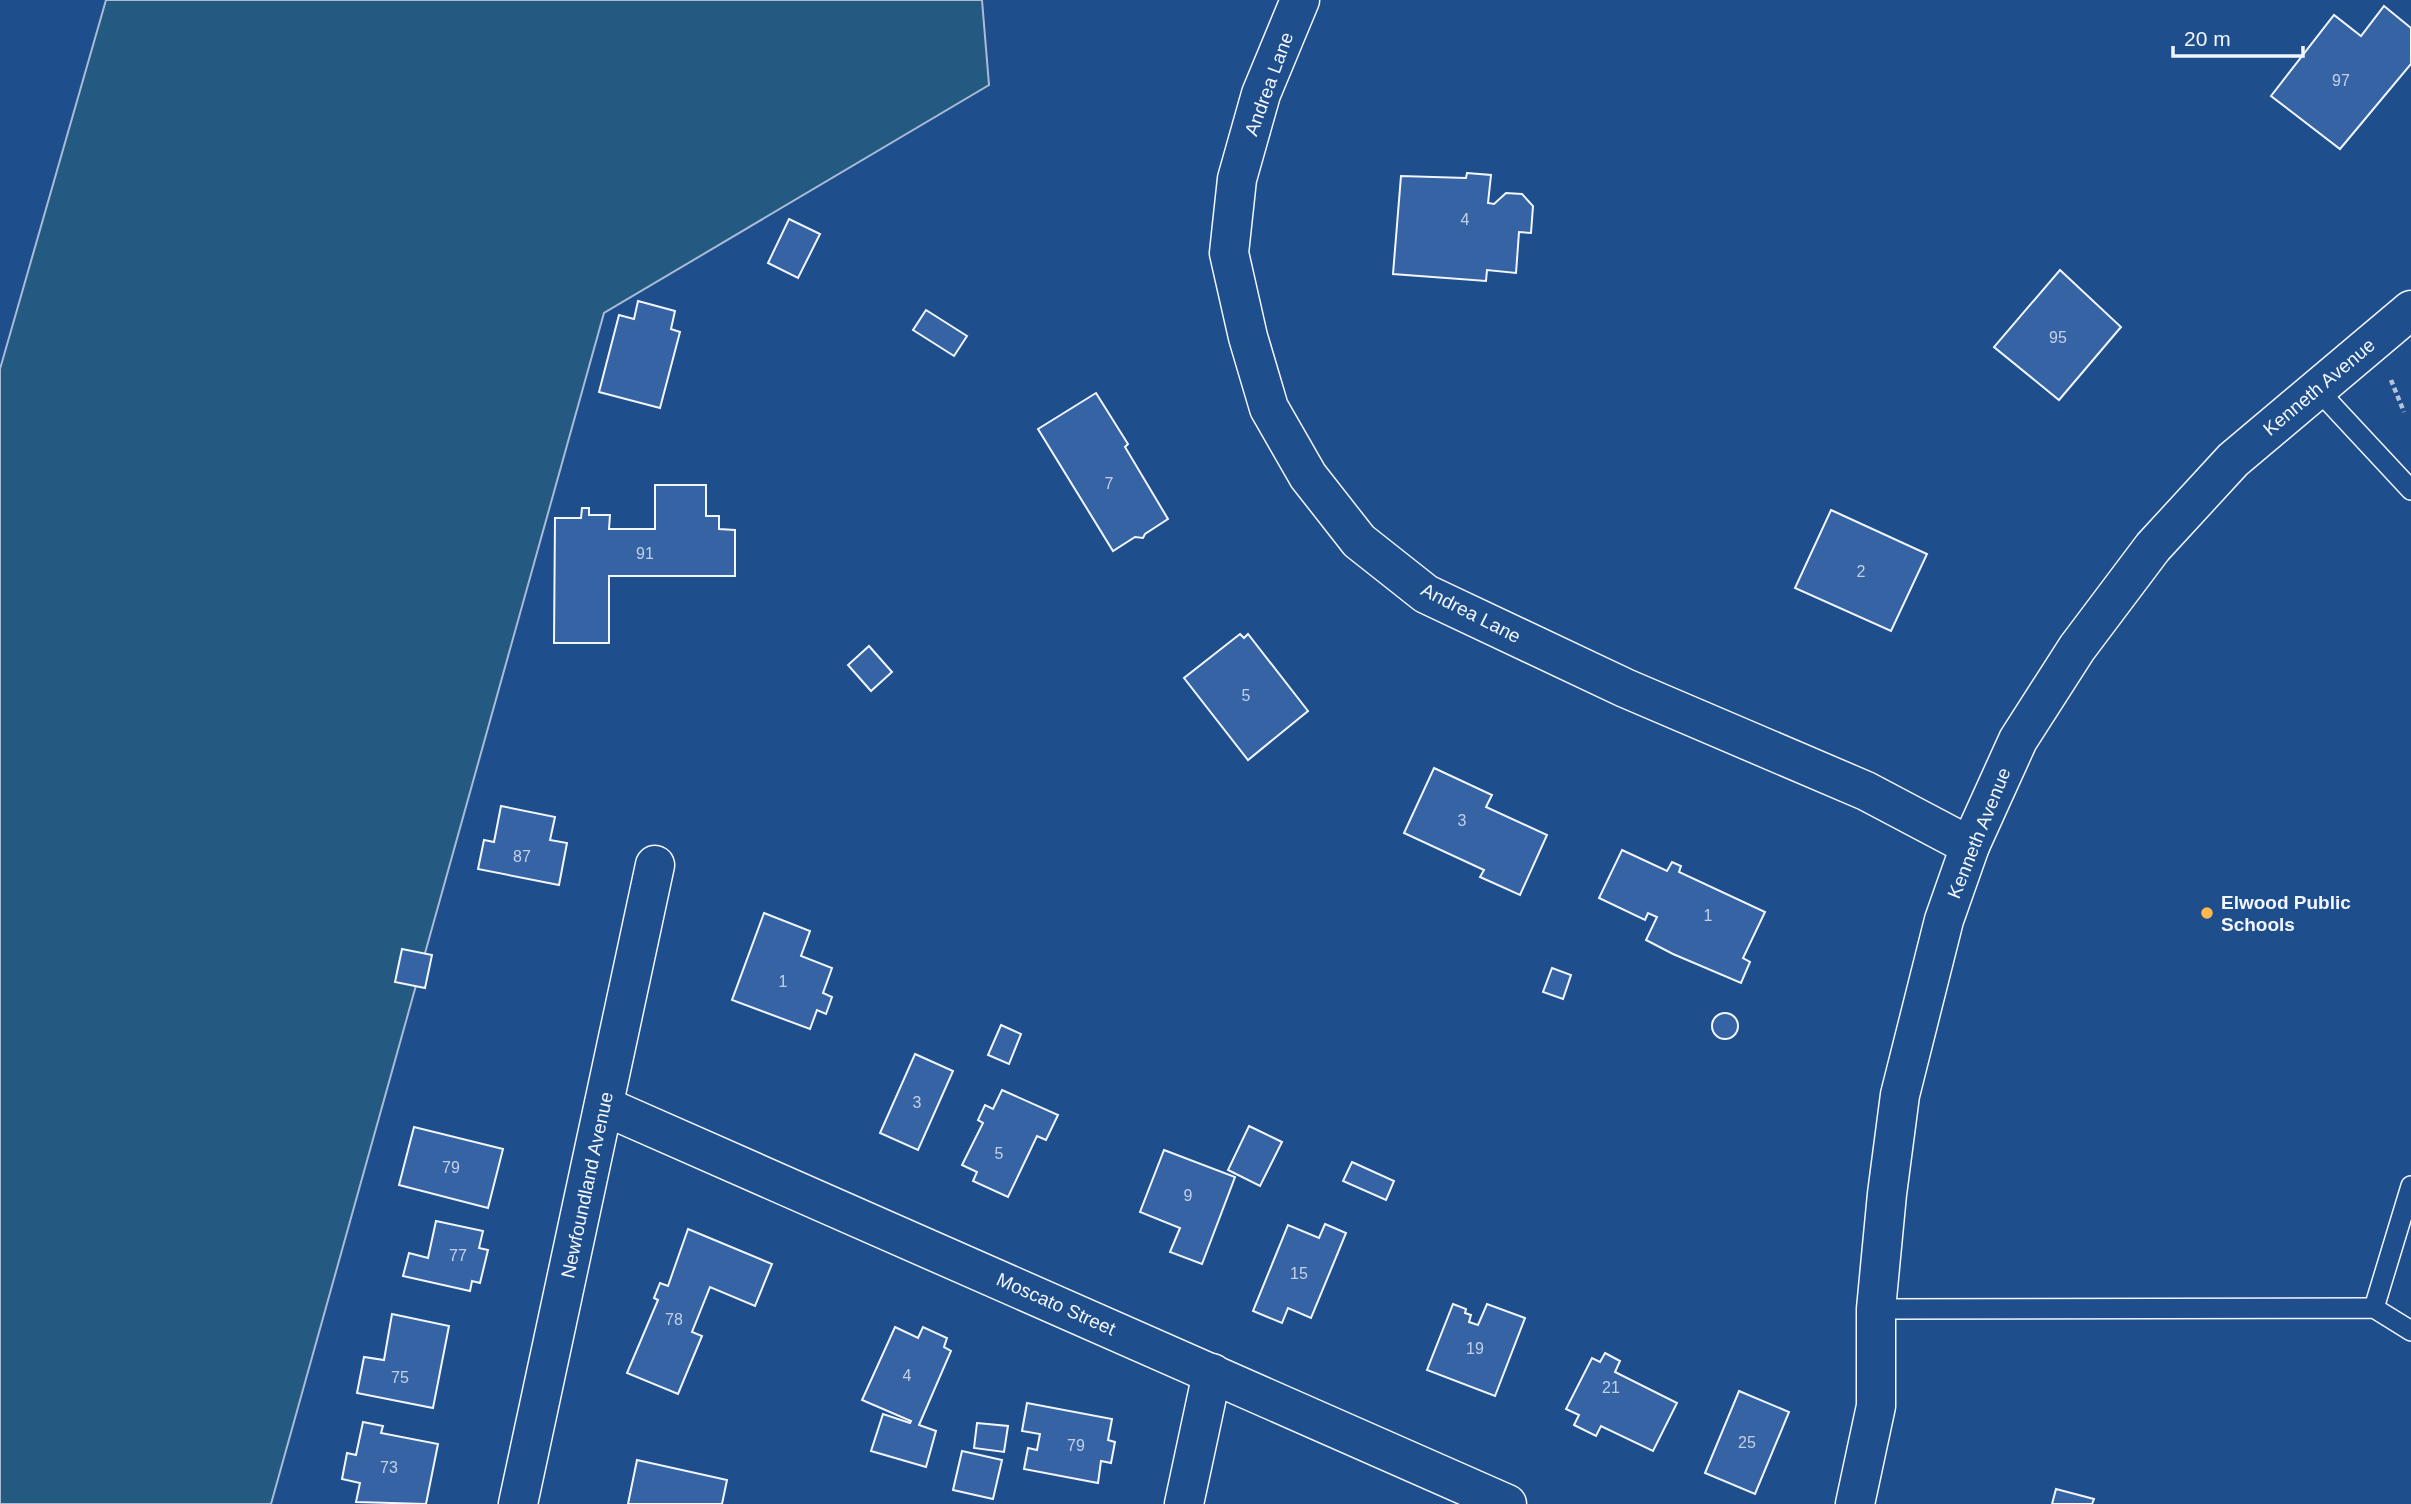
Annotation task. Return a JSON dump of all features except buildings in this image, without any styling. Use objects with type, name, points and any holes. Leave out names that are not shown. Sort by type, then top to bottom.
[{"type":"street","name":"Andrea Lane","points":[[1300,0],[1258,106],[1237,179],[1229,253],[1248,337],[1269,408],[1308,476],[1359,541],[1426,594],[1625,688],[1867,792],[1970,846]]},
{"type":"street","name":"Kenneth Avenue","points":[[1855,1504],[1876,1406],[1876,1309],[1900,1095],[1944,920],[1970,846],[2018,740],[2077,648],[2153,547],[2233,460],[2411,310]]},
{"type":"street","name":"Newfoundland Avenue","points":[[518,1504],[656,865]]},
{"type":"street","name":"Moscato Street","points":[[604,1106],[1507,1504]]},
{"type":"street","points":[[1184,1504],[1212,1373]]},
{"type":"lane","points":[[2317,389],[2411,490]]},
{"type":"lane","points":[[2374,1308],[2411,1186]]},
{"type":"lane","points":[[1876,1309],[2374,1308],[2411,1331]]},
{"type":"path","points":[[2390,377],[2404,412]]},
{"type":"shaded area","points":[[106,0],[982,0],[989,85],[604,313],[271,1504],[0,1504],[0,369]]},
{"type":"place","name":"Elwood Public Schools","points":[[2207,913]]}]
